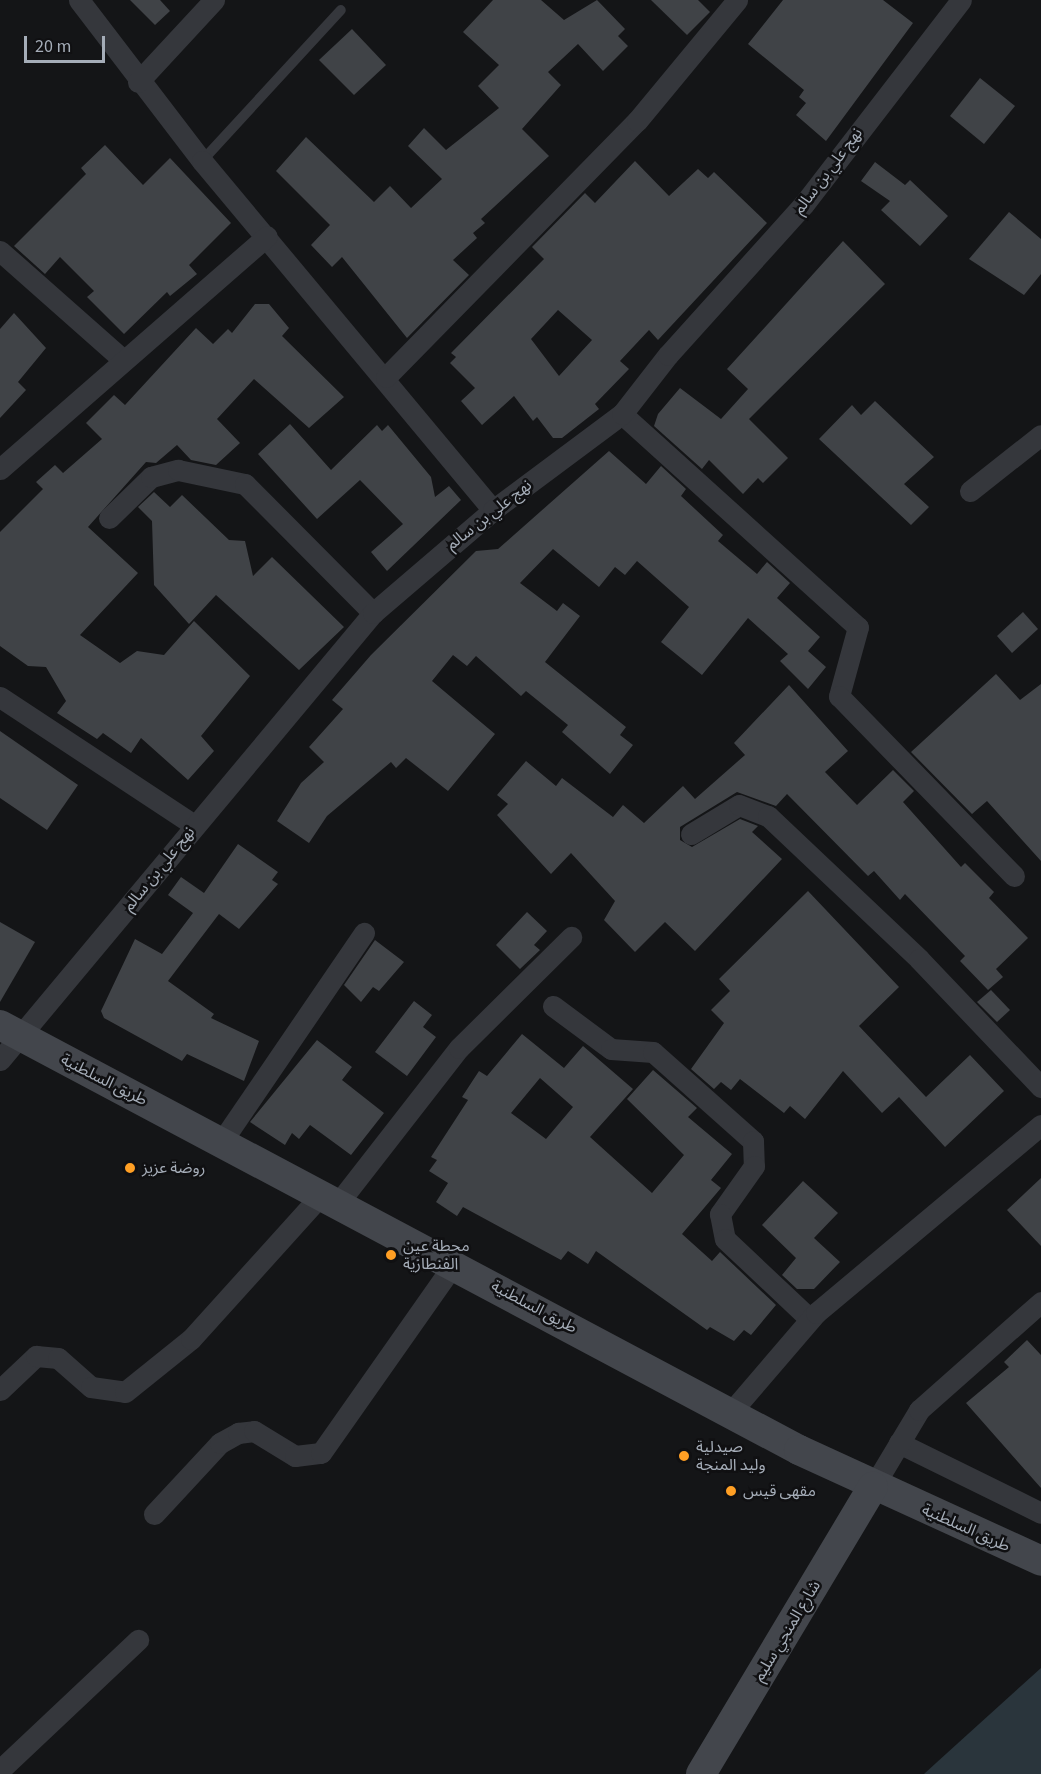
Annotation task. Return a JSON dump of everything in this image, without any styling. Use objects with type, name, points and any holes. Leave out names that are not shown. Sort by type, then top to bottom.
[{"type":"main road","name":"طريق السلطنية","points":[[10,1030],[873,1487],[1041,1561]]},
{"type":"main road","name":"شارع المنجي سليم","points":[[701,1774],[873,1487]]},
{"type":"street","points":[[79,0],[138,82],[202,161],[386,377],[493,510]]},
{"type":"street","points":[[138,82],[214,0]]},
{"type":"street","points":[[386,377],[637,121],[737,0]]},
{"type":"street","name":"نهج علي بن سالم","points":[[0,1060],[10,1030],[194,825],[373,613],[493,510],[622,414],[668,355],[804,204],[961,0]]},
{"type":"street","points":[[0,470],[267,236]]},
{"type":"street","points":[[0,251],[123,360]]},
{"type":"street","points":[[622,414],[858,627],[839,696],[1014,876]]},
{"type":"street","points":[[970,491],[1041,435]]},
{"type":"street","points":[[109,518],[151,477],[178,470],[245,484],[373,613]]},
{"type":"street","points":[[0,697],[194,825]]},
{"type":"street","points":[[691,834],[739,805],[768,816],[920,959],[1041,1087]]},
{"type":"street","points":[[222,1141],[364,933]]},
{"type":"street","points":[[0,1390],[36,1356],[58,1358],[91,1387],[124,1392],[191,1339],[331,1198],[459,1048],[571,937]]},
{"type":"street","points":[[553,1006],[611,1049],[653,1052],[753,1141],[754,1166],[720,1214],[725,1239],[810,1319]]},
{"type":"street","points":[[731,1412],[810,1319],[1041,1125]]},
{"type":"street","points":[[154,1514],[220,1443],[238,1433],[254,1431],[295,1456],[321,1453],[454,1264]]},
{"type":"street","points":[[873,1487],[919,1410],[1041,1302]]},
{"type":"street","points":[[899,1443],[1041,1513]]},
{"type":"street","points":[[0,1770],[138,1640]]},
{"type":"lane","points":[[202,161],[340,10]]},
{"type":"shaded area","points":[[1041,1668],[1041,1774],[924,1774],[936,1763]]},
{"type":"building","points":[[130,0],[160,0],[170,11],[155,25]]},
{"type":"building","points":[[493,0],[541,0],[564,20],[597,0],[625,29],[618,36],[628,46],[603,71],[578,44],[548,72],[561,85],[522,129],[549,156],[481,219],[485,223],[473,233],[477,238],[453,260],[469,275],[407,338],[342,257],[332,267],[311,245],[330,225],[276,171],[306,137],[374,202],[390,186],[411,208],[442,179],[408,146],[424,128],[446,150],[499,108],[478,86],[499,65],[463,32]]},
{"type":"building","points":[[651,0],[698,0],[710,12],[687,35]]},
{"type":"building","points":[[783,0],[883,0],[913,23],[826,141],[796,115],[806,103],[799,97],[804,90],[748,44]]},
{"type":"building","points":[[352,29],[386,65],[354,95],[319,60]]},
{"type":"building","points":[[980,78],[1015,106],[984,144],[950,116]]},
{"type":"building","points":[[105,145],[143,185],[170,158],[231,223],[189,265],[197,274],[170,296],[167,292],[124,334],[87,297],[94,291],[60,257],[45,274],[14,246],[86,174],[81,168]]},
{"type":"building","points":[[635,161],[669,196],[698,169],[708,178],[714,172],[767,223],[658,340],[649,330],[620,361],[629,369],[595,404],[599,409],[562,438],[553,438],[537,417],[533,421],[514,396],[482,425],[461,401],[475,388],[450,363],[456,357],[451,353],[544,259],[532,247],[585,193],[595,203]],"holes":[[[558,310],[592,340],[559,376],[531,339]]]},
{"type":"building","points":[[875,162],[905,185],[910,180],[948,216],[920,246],[881,210],[890,201],[861,181]]},
{"type":"building","points":[[1009,212],[1041,239],[1041,274],[1024,295],[969,259]]},
{"type":"building","points":[[843,241],[885,284],[749,419],[788,458],[763,483],[758,478],[743,494],[709,460],[702,469],[654,426],[658,414],[680,388],[721,419],[748,389],[727,369]]},
{"type":"building","points":[[255,304],[269,304],[289,328],[282,336],[344,397],[309,428],[254,379],[217,419],[240,443],[216,465],[191,460],[177,445],[156,463],[146,462],[88,527],[138,573],[80,635],[120,663],[137,651],[164,655],[194,621],[250,676],[201,736],[214,751],[188,780],[141,738],[131,753],[103,733],[97,739],[57,713],[66,701],[46,667],[28,666],[0,646],[0,532],[43,489],[36,482],[55,465],[63,473],[102,439],[86,423],[114,395],[125,405],[196,328],[213,344],[228,329],[232,333]]},
{"type":"building","points":[[14,313],[46,348],[18,382],[26,390],[0,418],[0,329]]},
{"type":"building","points":[[875,401],[934,457],[904,484],[929,507],[911,525],[819,439],[852,405],[861,415]]},
{"type":"building","points":[[290,424],[331,470],[377,425],[382,431],[388,425],[431,477],[435,497],[449,486],[461,500],[387,571],[371,552],[403,524],[360,480],[317,519],[258,454]]},
{"type":"building","points":[[609,451],[646,484],[661,466],[686,489],[681,496],[723,535],[718,541],[757,574],[767,562],[790,583],[777,598],[820,637],[808,651],[826,667],[808,689],[780,661],[788,654],[748,618],[702,675],[661,642],[689,607],[637,561],[625,575],[615,567],[599,587],[553,549],[520,583],[557,611],[563,603],[580,616],[545,662],[626,727],[620,735],[633,745],[610,774],[562,732],[568,725],[526,691],[521,696],[476,656],[467,666],[453,655],[432,681],[495,734],[448,791],[406,758],[396,768],[391,762],[327,816],[309,843],[277,821],[301,783],[324,762],[309,747],[343,709],[332,700],[371,655],[476,551],[498,549]]},
{"type":"building","points":[[154,492],[170,507],[182,495],[229,540],[245,541],[253,576],[272,557],[344,627],[299,670],[216,595],[189,624],[154,585],[152,521],[138,507]]},
{"type":"building","points":[[1023,612],[1038,629],[1012,653],[997,636]]},
{"type":"building","points":[[996,674],[1020,700],[1041,684],[1041,861],[987,801],[972,814],[911,752]]},
{"type":"building","points":[[789,685],[848,751],[825,772],[857,805],[893,770],[914,791],[903,802],[961,867],[965,863],[994,892],[989,898],[1028,938],[996,969],[1003,977],[988,990],[960,961],[965,956],[905,894],[900,900],[874,871],[868,876],[787,794],[776,806],[737,792],[680,827],[680,840],[692,847],[740,819],[758,826],[752,832],[782,859],[695,951],[665,922],[635,952],[604,920],[615,901],[571,853],[551,874],[497,815],[508,804],[497,795],[526,761],[556,786],[562,778],[613,817],[623,805],[644,823],[683,786],[695,799],[745,755],[734,743]]},
{"type":"building","points":[[0,731],[78,785],[47,830],[0,798]]},
{"type":"building","points":[[238,844],[278,872],[272,880],[278,884],[239,929],[219,914],[168,981],[214,1014],[211,1018],[259,1041],[244,1081],[187,1054],[182,1061],[104,1018],[101,1011],[135,939],[162,954],[193,913],[168,895],[181,877],[204,893]]},
{"type":"building","points":[[808,891],[899,987],[859,1026],[926,1097],[970,1055],[1004,1091],[945,1147],[899,1097],[882,1113],[843,1071],[805,1119],[790,1106],[784,1113],[740,1079],[731,1090],[721,1082],[714,1089],[691,1069],[724,1023],[711,1010],[730,991],[719,979]]},
{"type":"building","points":[[527,912],[547,931],[534,945],[540,950],[520,969],[496,945]]},
{"type":"building","points":[[0,922],[35,942],[0,1002]]},
{"type":"building","points":[[375,940],[404,962],[379,991],[373,987],[361,1002],[344,985]]},
{"type":"building","points":[[991,990],[1010,1010],[997,1022],[977,1002]]},
{"type":"building","points":[[414,1001],[432,1015],[423,1027],[436,1037],[407,1076],[375,1052]]},
{"type":"building","points":[[522,1034],[564,1068],[583,1046],[633,1089],[590,1137],[652,1193],[684,1155],[627,1099],[653,1070],[697,1108],[688,1117],[732,1154],[711,1180],[721,1188],[682,1234],[712,1261],[720,1252],[776,1305],[751,1335],[744,1330],[734,1341],[710,1327],[707,1330],[596,1251],[588,1264],[568,1251],[561,1260],[463,1207],[457,1216],[436,1202],[448,1183],[429,1171],[437,1160],[431,1157],[468,1100],[462,1097],[479,1071],[487,1076]],"holes":[[[540,1078],[573,1107],[546,1139],[511,1113]]]},
{"type":"building","points":[[317,1040],[352,1067],[342,1080],[384,1113],[351,1155],[310,1125],[299,1139],[292,1133],[285,1145],[250,1122]]},
{"type":"building","points":[[1041,1178],[1041,1246],[1007,1210]]},
{"type":"building","points":[[803,1181],[838,1213],[814,1238],[840,1262],[814,1289],[797,1289],[782,1275],[796,1258],[762,1225]]},
{"type":"building","points":[[1027,1340],[1041,1355],[1041,1488],[966,1403],[1009,1367],[1004,1362]]},
{"type":"place","name":"روضة عزيز","points":[[130,1168]]},
{"type":"place","name":"محطة عين الفنطازية","points":[[391,1255]]},
{"type":"place","name":"صيدلية وليد المنجة","points":[[684,1456]]},
{"type":"place","name":"مقهى قيس","points":[[731,1491]]}]
